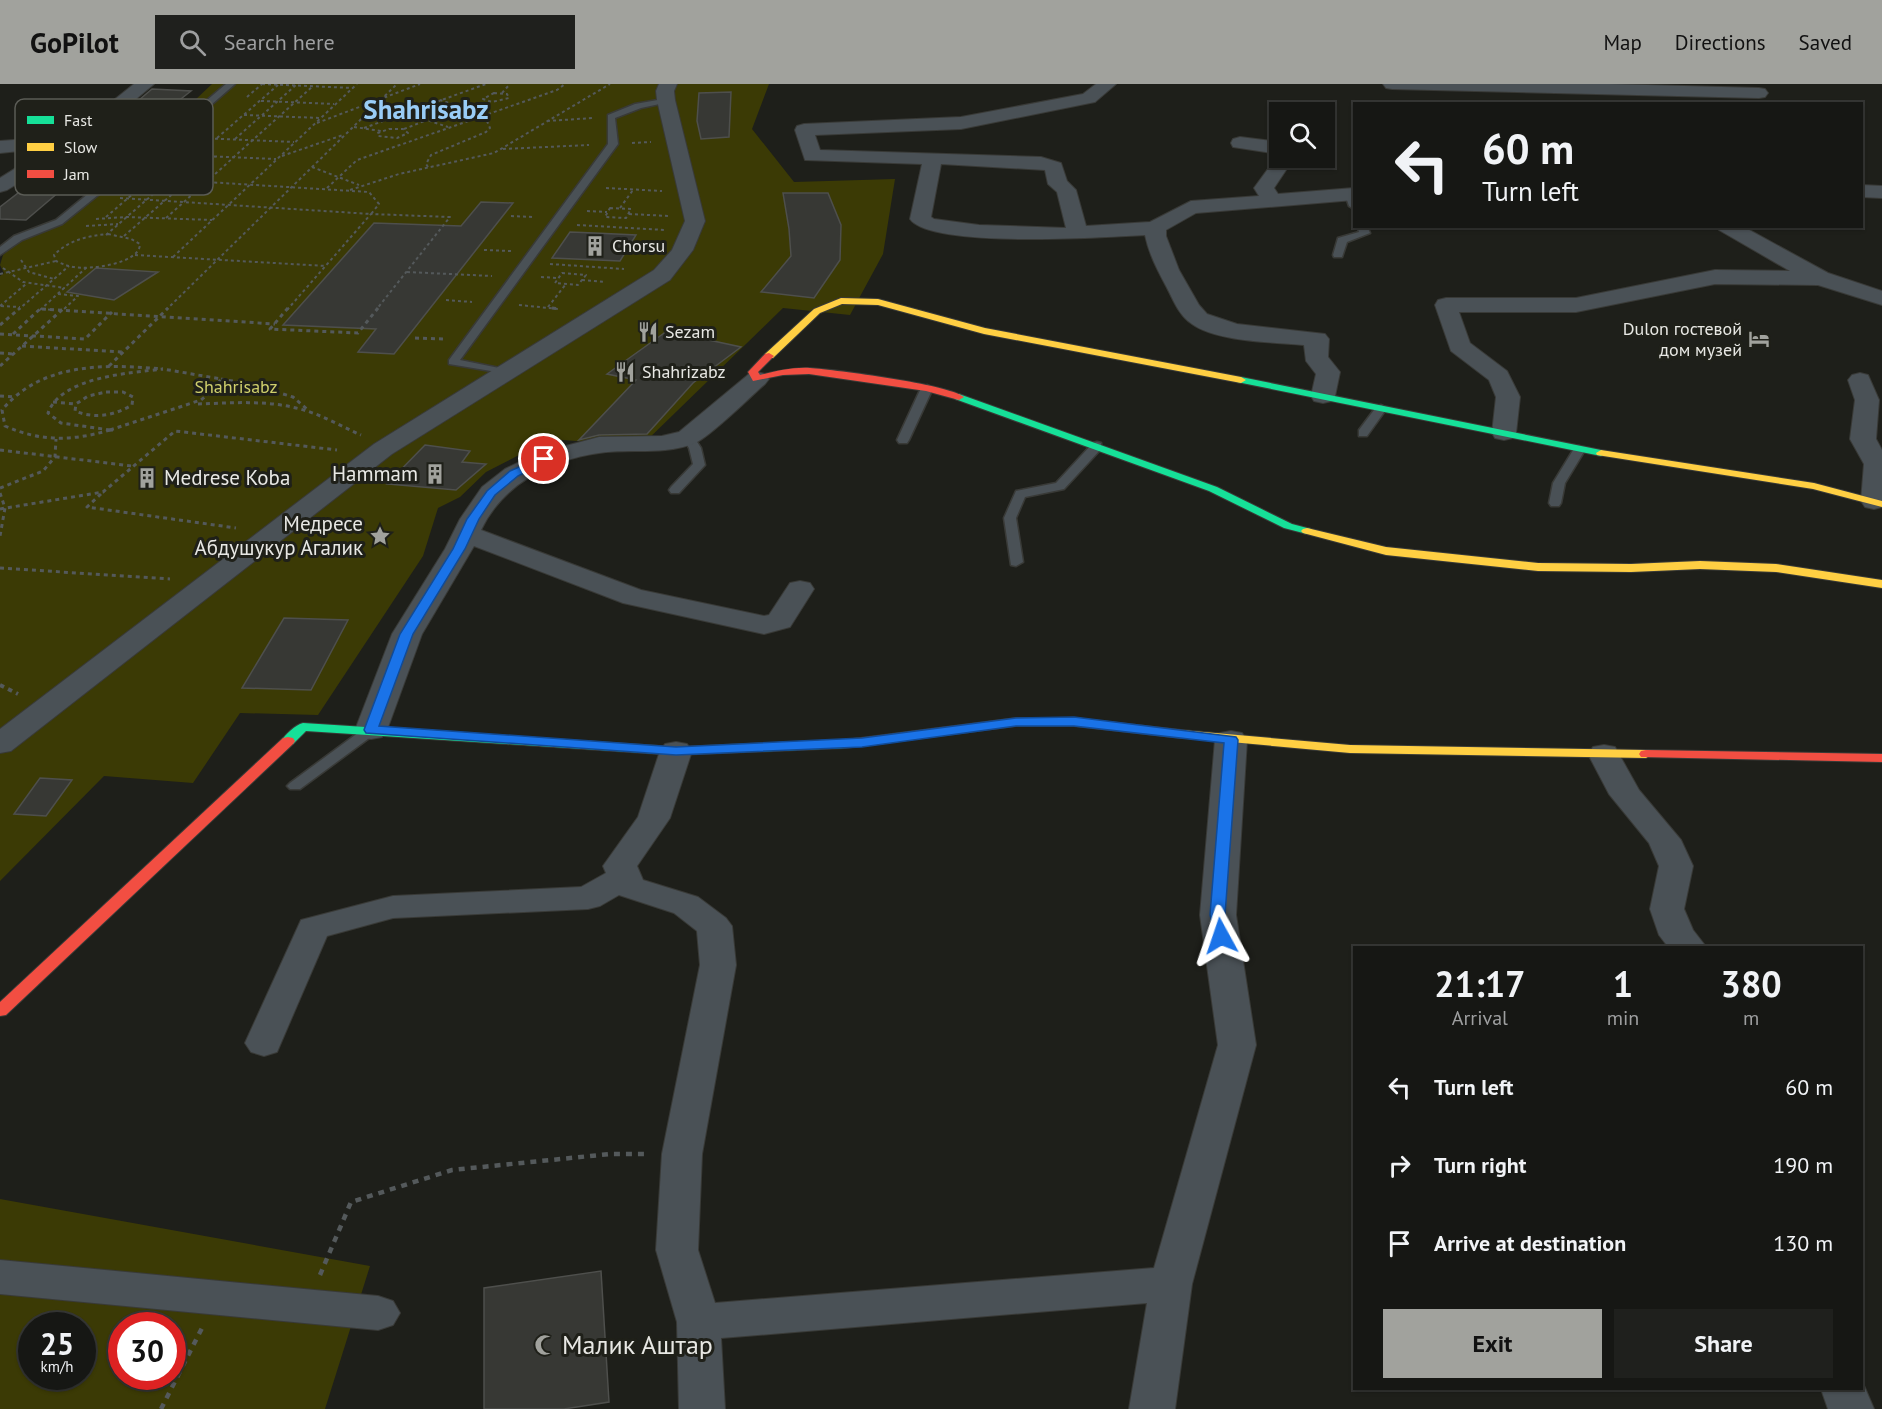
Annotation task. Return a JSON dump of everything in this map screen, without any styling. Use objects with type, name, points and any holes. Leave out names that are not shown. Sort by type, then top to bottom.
[{"type":"street","points":[[126,99],[145,84]]},
{"type":"street","points":[[1077,232],[1066,190],[1058,184],[1054,167],[1041,163],[933,158],[812,156],[804,130],[961,123],[1089,98],[1107,84]]},
{"type":"street","points":[[1392,84],[1760,93]]},
{"type":"street","points":[[1505,87],[1521,102]]},
{"type":"street","points":[[0,744],[272,535],[373,447],[505,372],[662,275],[686,246],[695,221],[667,92]]},
{"type":"street","points":[[1240,143],[1269,147]]},
{"type":"street","points":[[0,147],[15,146]]},
{"type":"street","points":[[933,158],[920,219],[928,224],[979,231],[1077,232],[1155,228],[1191,207],[1271,199],[1353,198]]},
{"type":"street","points":[[1271,199],[1264,188],[1277,168]]},
{"type":"street","points":[[0,186],[15,177]]},
{"type":"street","points":[[1863,191],[1882,192]]},
{"type":"street","points":[[1155,228],[1157,245],[1164,263],[1188,305],[1199,319],[1218,327],[1317,339],[1314,351],[1319,366],[1328,372],[1323,396]]},
{"type":"street","points":[[1729,228],[1778,257],[1820,278],[1882,298]]},
{"type":"street","points":[[1504,434],[1508,397],[1499,376],[1459,346],[1446,305],[1576,305],[1715,277],[1820,278]]},
{"type":"street","points":[[757,379],[753,372],[817,311],[841,301],[878,302],[984,331],[1323,396],[1579,450],[1814,486],[1878,502],[1877,464],[1863,439],[1867,400],[1860,380]]},
{"type":"street","points":[[371,730],[407,634],[459,549],[473,519],[491,493],[514,474],[544,459],[599,445],[663,444],[688,437],[757,379],[783,372],[809,371],[927,388],[979,403],[1213,489],[1288,526],[1386,551],[1538,567],[1631,568],[1700,565],[1776,568],[1882,584]]},
{"type":"street","points":[[466,534],[633,597],[764,625],[780,621],[800,590]]},
{"type":"street","points":[[0,1011],[303,728],[371,730],[676,751],[862,742],[1016,722],[1074,722],[1231,740],[1350,749],[1882,758]]},
{"type":"street","points":[[1152,1409],[1171,1284],[1237,1045],[1218,915],[1231,740]]},
{"type":"street","points":[[676,751],[654,818],[620,866],[629,887],[686,906],[714,926],[718,965],[682,1154],[677,1250],[699,1322],[702,1409]]},
{"type":"street","points":[[1604,754],[1625,794],[1664,840],[1676,866],[1667,909],[1677,934],[1687,946]]},
{"type":"street","points":[[264,1043],[314,928],[393,908],[588,898],[625,877]]},
{"type":"street","points":[[0,1277],[378,1313]]},
{"type":"street","points":[[699,1322],[1171,1284]]},
{"type":"street","points":[[1843,1390],[1851,1409]]},
{"type":"lane","points":[[213,99],[231,84]]},
{"type":"lane","points":[[505,372],[453,362],[513,277],[613,144],[611,117],[647,103],[667,92]]},
{"type":"lane","points":[[2,255],[18,238],[59,222],[92,195]]},
{"type":"lane","points":[[1338,255],[1342,240],[1365,233],[1363,228]]},
{"type":"lane","points":[[903,440],[927,388]]},
{"type":"lane","points":[[1363,433],[1381,408]]},
{"type":"lane","points":[[675,490],[699,465],[695,448],[688,437]]},
{"type":"lane","points":[[1016,562],[1010,518],[1020,494],[1060,486],[1097,446]]},
{"type":"lane","points":[[1555,503],[1559,483],[1579,450]]},
{"type":"lane","points":[[295,786],[371,730]]},
{"type":"path","points":[[261,84],[352,88]]},
{"type":"path","points":[[173,257],[357,84]]},
{"type":"path","points":[[109,366],[397,84]]},
{"type":"path","points":[[314,124],[420,84]]},
{"type":"path","points":[[364,128],[486,84]]},
{"type":"path","points":[[501,93],[510,84]]},
{"type":"path","points":[[326,189],[357,160],[557,90],[565,84]]},
{"type":"path","points":[[349,190],[360,185],[502,149],[610,84]]},
{"type":"path","points":[[216,139],[278,85]]},
{"type":"path","points":[[235,140],[296,86]]},
{"type":"path","points":[[213,176],[294,102],[316,86]]},
{"type":"path","points":[[506,100],[510,96],[501,93],[488,95],[483,99],[492,102],[506,100],[516,104]]},
{"type":"path","points":[[428,167],[426,164],[431,155],[486,132],[490,128],[484,114],[440,100]]},
{"type":"path","points":[[260,101],[335,104]]},
{"type":"path","points":[[406,113],[448,127]]},
{"type":"path","points":[[244,115],[321,118]]},
{"type":"path","points":[[354,127],[382,131],[403,129],[428,120]]},
{"type":"path","points":[[403,129],[408,132],[404,136]]},
{"type":"path","points":[[382,131],[378,136],[382,138],[404,136],[412,139]]},
{"type":"path","points":[[213,159],[216,156],[278,158],[346,134]]},
{"type":"path","points":[[213,139],[295,142]]},
{"type":"path","points":[[312,167],[360,185]]},
{"type":"path","points":[[90,197],[371,214],[450,217],[358,333],[270,329],[326,266],[371,214],[379,204],[369,192],[213,182]]},
{"type":"path","points":[[582,187],[666,191]]},
{"type":"path","points":[[620,209],[633,189]]},
{"type":"path","points":[[105,236],[152,195]]},
{"type":"path","points":[[124,236],[172,195]]},
{"type":"path","points":[[166,219],[192,195]]},
{"type":"path","points":[[610,208],[620,209],[632,209],[626,218],[604,217],[610,208]]},
{"type":"path","points":[[628,214],[669,216]]},
{"type":"path","points":[[93,219],[126,217],[212,220]]},
{"type":"path","points":[[608,227],[615,217]]},
{"type":"path","points":[[554,224],[666,230]]},
{"type":"path","points":[[56,261],[54,255],[69,243],[105,236],[124,236],[135,239],[140,244],[140,249],[135,255]]},
{"type":"path","points":[[2,255],[3,267],[12,278],[26,284],[65,288]]},
{"type":"path","points":[[0,274],[56,261],[69,266],[87,267],[114,264],[135,255],[326,266]]},
{"type":"path","points":[[525,262],[628,269]]},
{"type":"path","points":[[0,325],[69,266]]},
{"type":"path","points":[[575,274],[582,266]]},
{"type":"path","points":[[12,335],[87,267]]},
{"type":"path","points":[[406,272],[513,277]]},
{"type":"path","points":[[562,273],[586,275],[578,285],[566,284],[555,283],[562,273]]},
{"type":"path","points":[[0,306],[26,284]]},
{"type":"path","points":[[547,308],[566,284]]},
{"type":"path","points":[[0,366],[78,296],[58,294]]},
{"type":"path","points":[[0,306],[20,307]]},
{"type":"path","points":[[42,309],[275,324]]},
{"type":"path","points":[[0,334],[85,339],[112,312]]},
{"type":"path","points":[[22,346],[123,352]]},
{"type":"path","points":[[0,353],[14,354]]},
{"type":"path","points":[[308,411],[259,404],[197,404],[83,438],[56,439],[22,435],[5,426],[2,410],[19,391],[47,376],[90,367],[163,369],[250,384],[293,397],[308,411],[373,447]]},
{"type":"path","points":[[113,430],[61,423],[48,413],[52,402],[76,386],[109,376],[163,369]]},
{"type":"path","points":[[197,404],[214,391],[220,379]]},
{"type":"path","points":[[52,402],[76,404],[88,396],[106,392],[123,392],[133,397],[132,405],[127,409],[103,417],[85,416],[75,411],[76,404]]},
{"type":"path","points":[[0,396],[14,397]]},
{"type":"path","points":[[272,535],[246,529],[87,507],[175,431],[373,447]]},
{"type":"path","points":[[0,488],[43,471],[55,457],[56,439]]},
{"type":"path","points":[[0,450],[133,466]]},
{"type":"path","points":[[2,509],[103,492]]},
{"type":"path","points":[[0,493],[2,509],[0,536]]},
{"type":"path","points":[[0,568],[181,580]]},
{"type":"path","points":[[0,685],[25,698]]},
{"type":"path","points":[[307,1306],[351,1202],[452,1170],[610,1154],[682,1154]]},
{"type":"path","points":[[162,1409],[217,1298]]},
{"type":"green space","name":"Shahrisabz","points":[[212,84],[769,84],[752,129],[794,182],[895,179],[883,254],[850,315],[783,308],[641,446],[550,439],[486,472],[460,497],[438,508],[423,556],[318,715],[240,713],[193,783],[104,776],[0,881],[0,276],[4,273],[0,265],[3,255],[16,242],[66,222],[95,195],[213,195],[213,99],[196,99]]},
{"type":"green space","points":[[0,1199],[370,1266],[325,1409],[0,1409]]},
{"type":"building","points":[[152,89],[191,91],[181,99],[140,99]]},
{"type":"building","points":[[731,92],[729,137],[701,139],[697,121],[699,93]]},
{"type":"building","points":[[783,193],[828,193],[841,225],[840,260],[814,298],[761,292],[791,256]]},
{"type":"building","points":[[16,195],[55,195],[26,220],[0,219],[0,207]]},
{"type":"building","points":[[481,202],[513,203],[394,354],[358,352],[376,329],[283,325],[374,223],[461,226]]},
{"type":"building","name":"Chorsu","points":[[570,232],[636,235],[620,261],[552,258]]},
{"type":"building","points":[[96,268],[158,272],[114,300],[67,292]]},
{"type":"building","points":[[667,331],[741,347],[693,383],[647,434],[599,435],[579,440],[636,380],[607,374]]},
{"type":"building","name":"Hammam","points":[[425,445],[470,451],[462,462],[486,464],[456,490],[387,484]]},
{"type":"building","points":[[284,618],[348,620],[311,690],[242,688]]},
{"type":"building","points":[[40,778],[72,780],[46,816],[14,814]]},
{"type":"building","name":"Малик Аштар","points":[[601,1271],[609,1402],[564,1409],[484,1409],[484,1288]]},
{"type":"traffic: fast","points":[[1241,380],[1601,453]]},
{"type":"traffic: fast","points":[[959,397],[1213,489],[1288,526],[1307,531]]},
{"type":"traffic: fast","points":[[288,741],[303,727],[676,751],[845,744]]},
{"type":"traffic: slow","points":[[769,356],[817,311],[841,301],[878,302],[984,331],[1241,380]]},
{"type":"traffic: slow","points":[[1601,453],[1814,486],[1882,504]]},
{"type":"traffic: slow","points":[[1307,531],[1386,551],[1538,567],[1631,568],[1700,565],[1776,568],[1882,584]]},
{"type":"traffic: slow","points":[[1181,734],[1350,749],[1646,754]]},
{"type":"traffic: jam","points":[[769,356],[753,372],[757,379],[783,372],[809,371],[927,388],[959,397]]},
{"type":"traffic: jam","points":[[845,744],[1016,722],[1074,722],[1181,734]]},
{"type":"traffic: jam","points":[[0,1011],[288,741]]},
{"type":"traffic: jam","points":[[1646,754],[1882,758]]},
{"type":"place","name":"Chorsu","points":[[595,246]]},
{"type":"place","name":"Sezam","points":[[648,332]]},
{"type":"place","name":"Dulon гостевой дом музей","points":[[1759,339]]},
{"type":"place","name":"Shahrizabz","points":[[625,372]]},
{"type":"place","name":"Hammam","points":[[435,474]]},
{"type":"place","name":"Medrese Koba","points":[[147,478]]},
{"type":"place","name":"Медресе Абдушукур Агалик","points":[[380,536]]},
{"type":"place","name":"Малик Аштар","points":[[545,1345]]},
{"type":"district","name":"Shahrisabz","points":[[426,110]]},
{"type":"route","points":[[544,459],[514,474],[491,493],[473,519],[459,549],[407,634],[371,730],[676,751],[862,742],[1016,722],[1074,722],[1231,740],[1218,915],[1221,936]]}]
